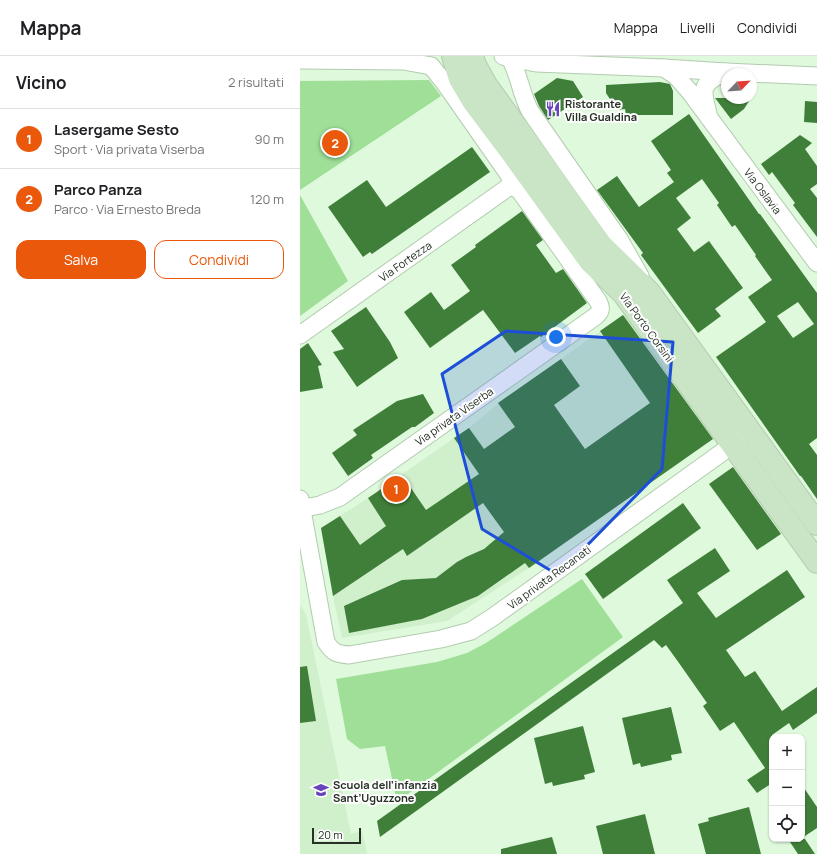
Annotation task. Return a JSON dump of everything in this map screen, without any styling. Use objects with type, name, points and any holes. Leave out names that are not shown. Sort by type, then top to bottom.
[{"type":"street","name":"Via Porto Corsini","points":[[453,56],[460,79],[467,91],[519,148],[601,244],[649,292]]},
{"type":"street","name":"Via Porto Corsini","points":[[472,56],[475,66],[519,148],[590,261],[624,294],[817,562]]},
{"type":"street","points":[[300,60],[402,61],[431,59],[444,82],[509,174],[511,178],[510,186]]},
{"type":"street","name":"Via Porto Corsini","points":[[509,60],[530,111],[619,239],[649,292],[812,518]]},
{"type":"street","points":[[509,60],[536,63],[721,72]]},
{"type":"street","name":"Via Oslavia","points":[[664,68],[676,76],[682,83],[817,263]]},
{"type":"street","points":[[757,73],[817,76]]},
{"type":"street","name":"Via Oslavia","points":[[710,120],[704,100],[704,90],[708,82],[721,74]]},
{"type":"street","name":"Via privata Viserba","points":[[301,506],[320,505],[340,496],[600,312],[601,308],[598,301],[520,191],[510,186]]},
{"type":"street","name":"Via Fortezza","points":[[300,335],[510,186]]},
{"type":"street","name":"Via privata Recanati","points":[[301,506],[326,642],[331,650],[339,654],[349,655],[441,640],[471,631],[493,617],[750,432]]},
{"type":"highlighted area","points":[[506,331],[673,342],[662,469],[558,575],[482,529],[442,374]]},
{"type":"shaded area","points":[[626,313],[714,438],[529,568],[447,621],[342,638],[321,528],[368,498],[469,428],[504,399]]},
{"type":"shaded area","name":"Scuola dell’infanzia Sant’Uguzzone","points":[[300,605],[306,614],[351,834],[362,831],[367,854],[300,854]]},
{"type":"green space","points":[[429,80],[441,96],[300,190],[300,81]]},
{"type":"green space","points":[[300,195],[348,281],[300,316]]},
{"type":"green space","points":[[582,579],[623,637],[397,802],[385,746],[360,749],[347,739],[336,679],[437,662],[467,653],[486,643]]},
{"type":"building","name":"Ristorante Villa Gualdina","points":[[557,78],[573,81],[583,97],[548,120],[539,106],[534,94]]},
{"type":"building","points":[[660,82],[670,84],[673,91],[673,115],[626,115],[625,109],[617,110],[606,93],[606,85]]},
{"type":"building","points":[[715,98],[721,98],[721,104],[747,104],[744,109],[731,119]]},
{"type":"building","points":[[805,101],[817,102],[817,123],[804,122]]},
{"type":"building","points":[[689,114],[759,214],[817,293],[817,438],[809,444],[817,455],[817,499],[716,357],[766,322],[748,297],[772,280],[735,225],[732,227],[717,205],[719,203],[702,179],[676,198],[691,218],[677,229],[694,252],[709,241],[743,288],[715,309],[721,316],[698,333],[641,255],[643,253],[597,190],[617,176],[639,207],[674,182],[667,173],[671,170],[651,141]],"holes":[[[798,302],[814,324],[793,338],[777,316]]]},
{"type":"building","points":[[800,135],[812,143],[805,149],[817,166],[817,184],[810,189],[817,198],[817,237],[793,205],[795,203],[772,172],[769,175],[761,164]]},
{"type":"building","points":[[472,147],[490,172],[372,254],[370,252],[363,257],[328,207],[367,180],[386,207]]},
{"type":"building","points":[[522,211],[543,240],[536,245],[556,273],[563,269],[587,303],[541,337],[540,336],[515,353],[483,310],[430,348],[404,312],[431,292],[444,310],[470,291],[451,265],[476,247],[475,245]]},
{"type":"building","points":[[366,307],[390,342],[398,358],[357,387],[333,352],[344,349],[331,331]]},
{"type":"building","points":[[623,315],[713,439],[529,568],[525,563],[478,596],[422,619],[349,633],[344,606],[402,580],[436,578],[457,562],[484,549],[504,532],[483,503],[407,556],[403,549],[333,596],[321,528],[340,516],[360,545],[386,526],[368,498],[402,475],[426,510],[479,474],[454,438],[469,428],[484,449],[515,427],[498,403],[561,359],[580,386],[554,405],[585,449],[650,403],[600,331]]},
{"type":"building","points":[[308,343],[322,365],[318,366],[323,388],[300,392],[300,349]]},
{"type":"building","points":[[423,394],[434,413],[371,455],[373,458],[348,476],[332,453],[357,435],[353,430],[397,401]]},
{"type":"building","points":[[733,467],[781,534],[757,550],[709,484]]},
{"type":"building","points":[[683,503],[701,528],[603,599],[585,574]]},
{"type":"building","points":[[715,548],[730,571],[697,593],[716,618],[787,570],[805,597],[726,650],[745,677],[755,671],[782,711],[817,687],[817,713],[793,730],[789,723],[773,734],[769,734],[769,785],[757,793],[747,780],[765,768],[734,722],[720,731],[703,706],[707,703],[666,645],[662,648],[654,640],[380,837],[377,821],[683,603],[667,580]]},
{"type":"building","points":[[307,666],[316,721],[300,723],[300,667]]},
{"type":"building","points":[[671,707],[682,753],[671,755],[672,760],[641,767],[640,763],[633,765],[622,718]]},
{"type":"building","points":[[583,726],[595,772],[584,775],[585,779],[553,786],[552,782],[545,784],[534,738]]},
{"type":"building","points":[[805,789],[817,807],[817,828],[805,836]]},
{"type":"building","points":[[749,807],[761,854],[706,854],[698,824],[709,821],[708,818]]},
{"type":"building","points":[[645,814],[655,854],[603,854],[596,826]]},
{"type":"building","points":[[552,837],[557,854],[501,854],[501,849]]},
{"type":"building","points":[[805,839],[815,854],[798,854],[790,842],[805,842]]},
{"type":"place","name":"Ristorante Villa Gualdina","points":[[553,109]]},
{"type":"place","name":"Parco Panza","points":[[335,143]]},
{"type":"place","name":"Lasergame Sesto","points":[[396,489]]},
{"type":"place","name":"Scuola dell’infanzia Sant’Uguzzone","points":[[321,790]]}]
